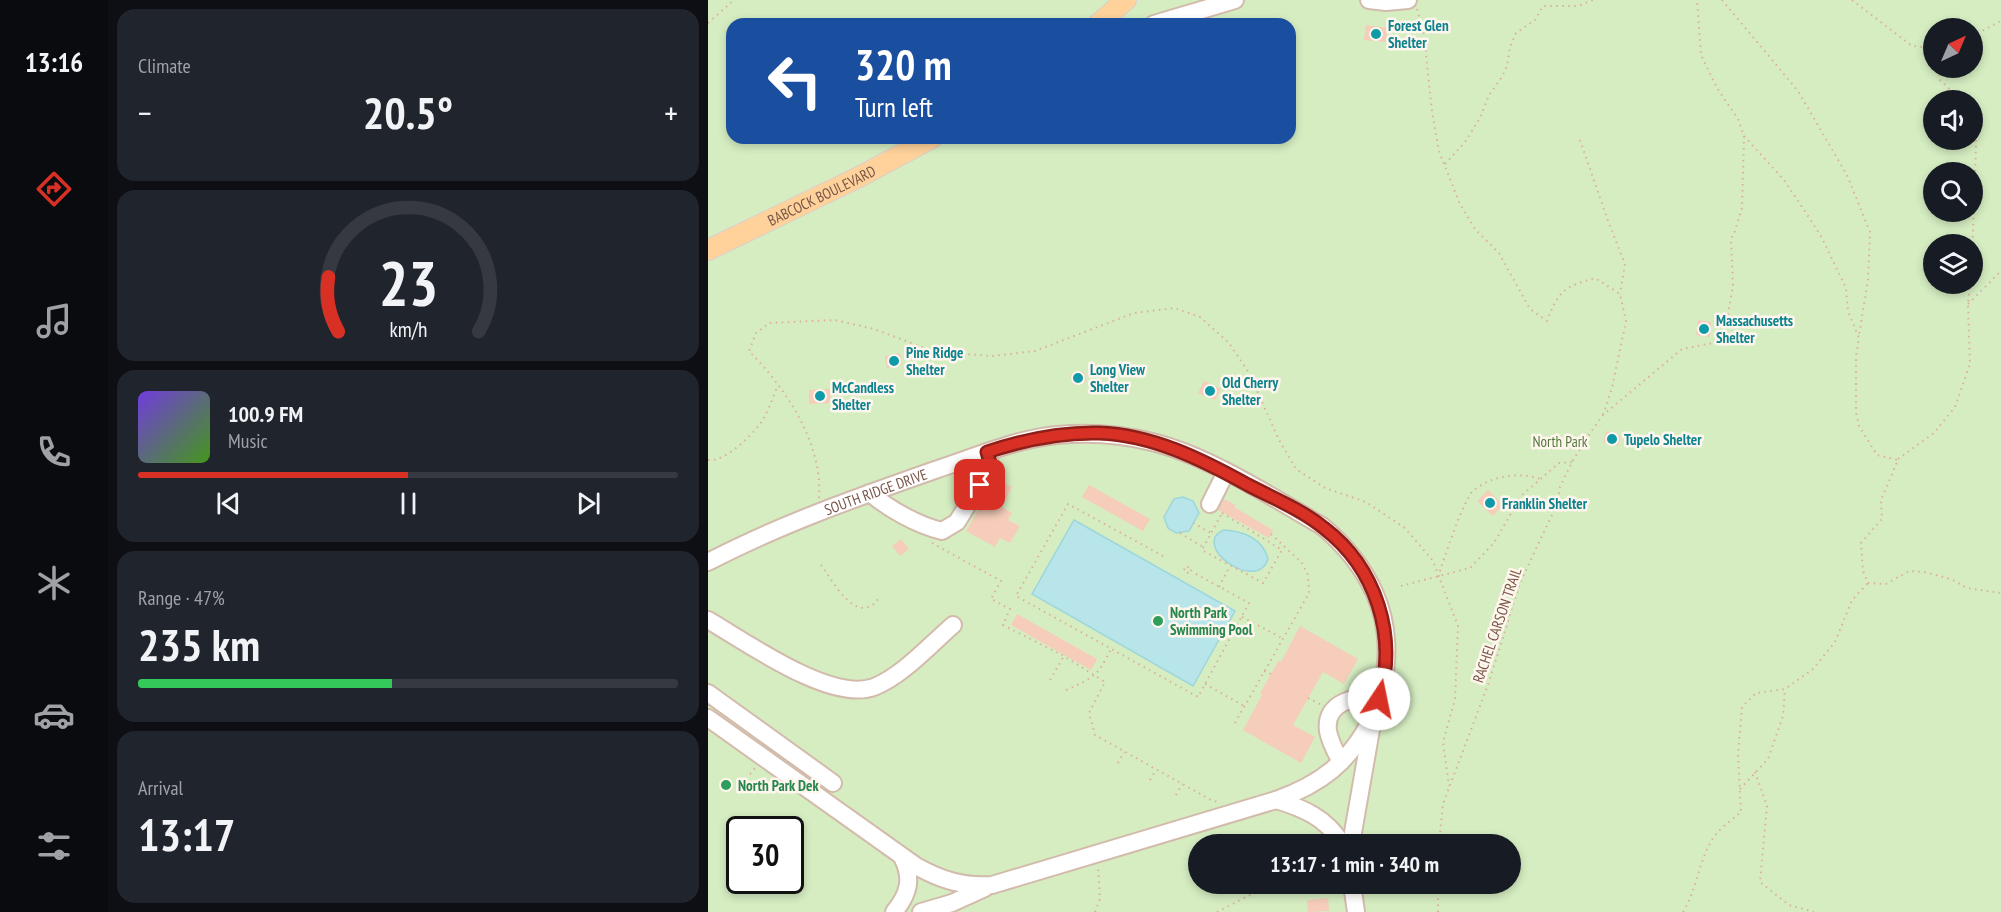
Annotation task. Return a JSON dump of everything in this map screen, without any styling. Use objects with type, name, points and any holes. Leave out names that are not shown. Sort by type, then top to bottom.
[{"type":"main road","points":[[1105,18],[1126,0]]},
{"type":"main road","name":"BABCOCK BOULEVARD","points":[[708,250],[859,177],[921,144]]},
{"type":"street","points":[[1369,0],[1408,0]]},
{"type":"street","points":[[1174,18],[1229,1]]},
{"type":"street","name":"SOUTH RIDGE DRIVE","points":[[708,562],[774,530],[870,493],[987,452],[1045,437],[1100,433],[1172,448],[1226,472],[1322,526],[1340,541],[1363,571],[1376,595],[1383,617],[1385,637],[1384,683],[1377,706],[1353,834]]},
{"type":"street","points":[[870,493],[882,504],[942,531],[957,522],[991,466],[987,452]]},
{"type":"street","points":[[1210,504],[1226,472]]},
{"type":"street","points":[[708,620],[812,679],[833,686],[861,691],[885,682],[953,625]]},
{"type":"street","points":[[708,693],[833,783]]},
{"type":"street","points":[[1341,762],[1328,734],[1329,721],[1333,712],[1349,699],[1366,697],[1377,706]]},
{"type":"street","name":"SOUTH RIDGE DRIVE","points":[[921,912],[951,903],[992,885],[1276,800],[1311,785],[1341,762],[1366,730],[1377,706]]},
{"type":"street","name":"SOUTH RIDGE DRIVE","points":[[708,718],[902,857],[944,880],[968,886],[992,885]]},
{"type":"street","points":[[1276,800],[1310,812],[1322,820],[1334,834]]},
{"type":"street","points":[[894,912],[907,893],[910,884],[908,868],[902,857]]},
{"type":"street","points":[[1354,894],[1356,912]]},
{"type":"path","points":[[708,23],[734,0]]},
{"type":"path","points":[[1415,0],[1424,35],[1432,112],[1444,164],[1465,211],[1476,229],[1499,253],[1530,309],[1546,321],[1554,303],[1569,285],[1595,278],[1620,294]]},
{"type":"path","points":[[1444,164],[1465,142],[1480,117],[1489,95],[1502,77],[1516,33],[1535,20],[1543,6],[1578,6],[1593,0]]},
{"type":"path","name":"RACHEL CARSON TRAIL","points":[[1440,834],[1443,804],[1489,682],[1520,582],[1558,502],[1560,487],[1572,462],[1603,416],[1682,349],[1713,343],[1726,325],[1733,285],[1731,238],[1742,208],[1744,136],[1738,119],[1717,88],[1701,55],[1697,0]]},
{"type":"path","points":[[1722,0],[1798,91],[1847,175],[1870,232],[1868,280],[1856,357],[1855,395],[1859,426],[1877,455],[1898,459]]},
{"type":"path","points":[[1852,0],[1912,46],[1923,47]]},
{"type":"path","points":[[1983,30],[2001,21]]},
{"type":"path","points":[[1939,78],[1951,90]]},
{"type":"path","points":[[1744,136],[1784,180],[1822,238],[1846,288],[1848,311],[1859,338]]},
{"type":"path","points":[[1580,140],[1625,264],[1620,294],[1626,321],[1612,388],[1603,416]]},
{"type":"path","points":[[1973,234],[1976,150]]},
{"type":"path","points":[[1968,304],[2001,271]]},
{"type":"path","points":[[1868,583],[1863,571],[1861,543],[1882,519],[1881,500],[1898,459],[1934,433],[1955,407],[1970,364],[1969,294]]},
{"type":"path","points":[[708,460],[714,461],[736,448],[761,423],[778,385]]},
{"type":"path","points":[[1401,586],[1470,568],[1494,543],[1521,496],[1559,463],[1572,462]]},
{"type":"path","points":[[1438,576],[1448,545],[1472,491],[1501,476],[1526,474],[1541,479]]},
{"type":"path","points":[[1163,556],[1068,504],[1016,596],[1198,697],[1249,603],[1196,574]]},
{"type":"path","points":[[1222,513],[1282,550],[1263,584],[1202,550],[1203,546],[1222,513]]},
{"type":"path","points":[[1193,523],[1211,533]]},
{"type":"path","points":[[1180,533],[1203,546]]},
{"type":"path","points":[[1235,723],[1309,593],[1308,575],[1302,562],[1271,534]]},
{"type":"path","points":[[929,542],[1001,581],[991,599],[1010,609],[1003,625],[1064,656],[1106,682],[1089,713],[1095,735],[1218,802]]},
{"type":"path","points":[[821,564],[847,600],[857,607],[867,608],[876,603],[879,598]]},
{"type":"path","points":[[1219,587],[1230,565]]},
{"type":"path","points":[[1683,912],[1692,898],[1702,862],[1716,835],[1741,812],[1738,754],[1742,707],[1756,693],[1785,689],[1814,669],[1834,642],[1852,600],[1868,583],[1886,584],[1909,571],[1924,572],[1951,579],[1967,588],[2001,593]]},
{"type":"path","points":[[1242,617],[1282,639]]},
{"type":"path","points":[[1066,690],[1099,672],[1111,649]]},
{"type":"path","points":[[1050,680],[1064,656]]},
{"type":"path","points":[[1264,671],[1271,675]]},
{"type":"path","points":[[1205,684],[1245,706]]},
{"type":"path","points":[[1740,789],[1768,759],[1783,716],[1785,689]]},
{"type":"path","points":[[1118,763],[1124,752]]},
{"type":"path","points":[[750,774],[757,766]]},
{"type":"path","points":[[1150,780],[1156,770]]},
{"type":"path","points":[[1755,772],[1767,806],[1760,882],[1789,905],[1814,912]]},
{"type":"path","points":[[1176,795],[1182,784]]},
{"type":"path","points":[[1095,912],[1100,899],[1097,854]]},
{"type":"path","points":[[1217,912],[1252,894]]},
{"type":"path","points":[[1438,894],[1438,912]]},
{"type":"green space","name":"North Park","points":[[708,0],[2001,0],[2001,912],[708,912]]},
{"type":"water","points":[[1183,497],[1193,501],[1199,513],[1189,531],[1176,533],[1168,528],[1164,517],[1174,499]]},
{"type":"water","points":[[1074,520],[1235,611],[1193,686],[1032,594]]},
{"type":"water","points":[[1224,530],[1245,534],[1262,546],[1268,559],[1262,568],[1252,571],[1240,569],[1220,555],[1215,546],[1215,537]]},
{"type":"building","name":"Forest Glen Shelter","points":[[1366,25],[1388,28],[1386,42],[1364,40]]},
{"type":"building","name":"Massachusetts Shelter","points":[[1698,320],[1711,322],[1710,337],[1696,335]]},
{"type":"building","name":"Pine Ridge Shelter","points":[[900,353],[902,365],[887,368],[885,356]]},
{"type":"building","name":"Long View Shelter","points":[[1084,371],[1087,381],[1073,385],[1070,375]]},
{"type":"building","name":"Old Cherry Shelter","points":[[1204,381],[1221,389],[1215,400],[1198,393]]},
{"type":"building","name":"McCandless Shelter","points":[[830,389],[831,403],[809,404],[809,390]]},
{"type":"building","name":"Tupelo Shelter","points":[[1606,431],[1621,436],[1618,446],[1603,442]]},
{"type":"building","points":[[996,479],[1012,487],[1002,507],[1012,513],[1008,520],[1020,526],[1010,543],[1000,538],[995,547],[966,531]]},
{"type":"building","points":[[1089,485],[1150,519],[1143,531],[1082,497]]},
{"type":"building","name":"Franklin Shelter","points":[[1488,490],[1503,505],[1493,516],[1477,501]]},
{"type":"building","points":[[1224,499],[1273,530],[1269,538],[1218,510]]},
{"type":"building","points":[[901,539],[909,549],[900,556],[892,546]]},
{"type":"building","points":[[1017,614],[1097,659],[1091,670],[1011,625]]},
{"type":"building","name":"North Park Swimming Pool","points":[[1300,626],[1358,659],[1344,684],[1323,672],[1293,725],[1315,737],[1301,763],[1243,730],[1262,695],[1260,693],[1279,660],[1281,662]]},
{"type":"building","points":[[1328,898],[1329,911],[1308,912],[1307,900]]},
{"type":"place","name":"Forest Glen Shelter","points":[[1376,34]]},
{"type":"place","name":"Massachusetts Shelter","points":[[1704,329]]},
{"type":"place","name":"Pine Ridge Shelter","points":[[894,361]]},
{"type":"place","name":"Long View Shelter","points":[[1078,378]]},
{"type":"place","name":"Old Cherry Shelter","points":[[1210,391]]},
{"type":"place","name":"McCandless Shelter","points":[[820,396]]},
{"type":"place","name":"Tupelo Shelter","points":[[1612,439]]},
{"type":"place","name":"Franklin Shelter","points":[[1490,503]]},
{"type":"place","name":"North Park Swimming Pool","points":[[1158,621]]},
{"type":"place","name":"North Park Dek","points":[[726,785]]},
{"type":"route","points":[[980,485],[991,466],[987,452],[1056,435],[1100,433],[1124,436],[1172,448],[1226,472],[1322,526],[1340,541],[1363,571],[1376,595],[1383,617],[1386,655],[1384,683],[1379,699]]}]
